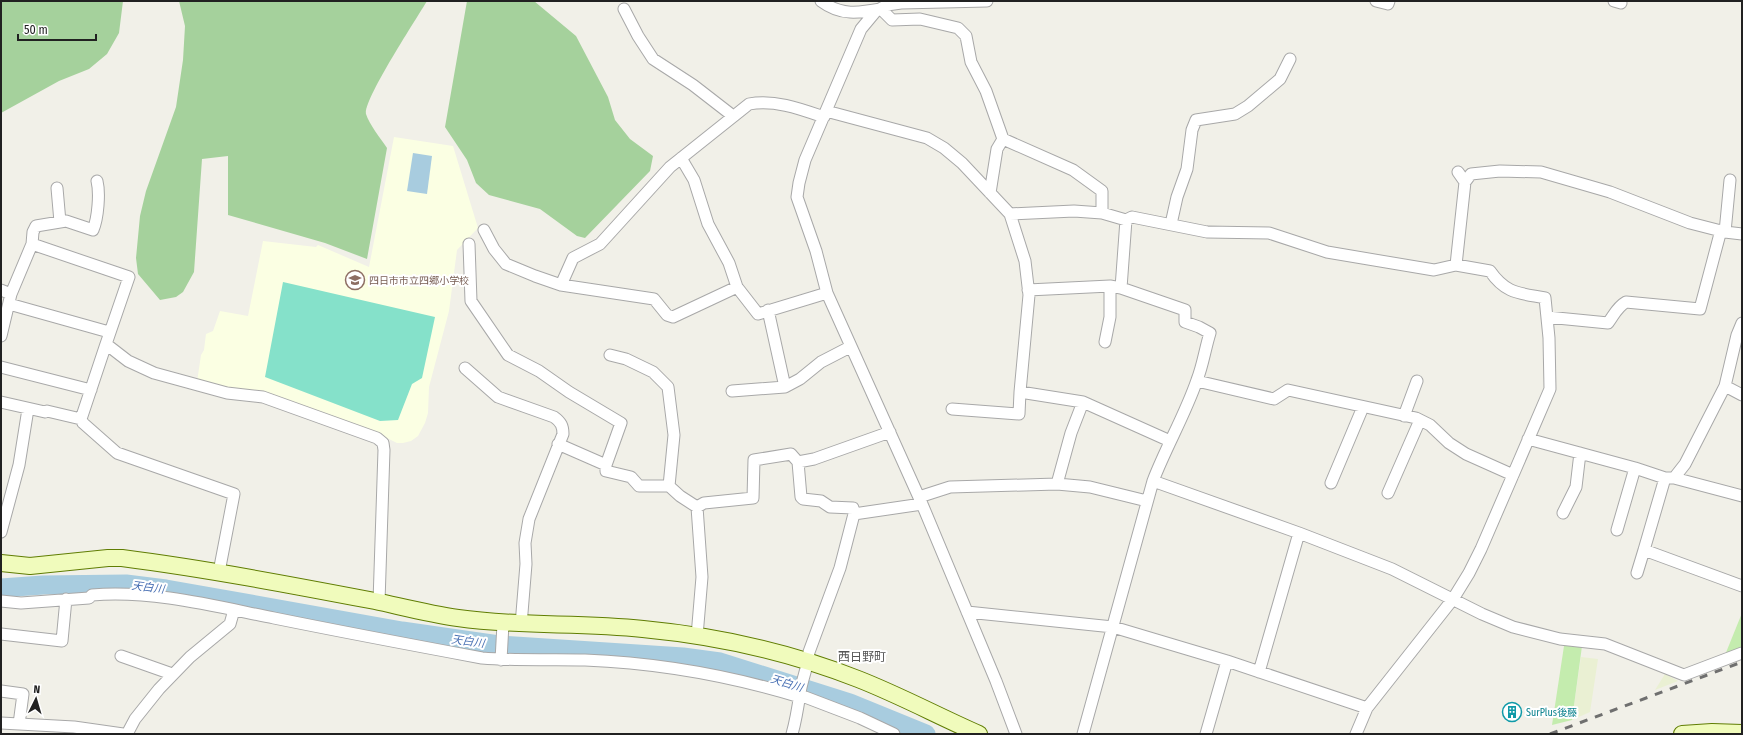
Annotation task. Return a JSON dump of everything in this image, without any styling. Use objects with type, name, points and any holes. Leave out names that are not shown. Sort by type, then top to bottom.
[{"type":"street","points":[[821,1],[839,10],[852,13],[881,9]]},
{"type":"street","points":[[987,1],[887,5],[876,11],[861,30],[805,160],[797,197],[816,251],[827,293],[920,500],[996,681],[1016,734]]},
{"type":"street","points":[[1376,1],[1388,4],[1389,1]]},
{"type":"street","points":[[624,9],[638,36],[653,59],[693,85],[733,116]]},
{"type":"street","points":[[881,9],[892,20],[920,19],[958,28],[966,36],[971,62],[986,91],[1003,139],[1073,170],[1102,191],[1102,212]]},
{"type":"street","points":[[1171,224],[1177,197],[1187,169],[1192,130],[1196,120],[1235,114],[1248,106],[1280,79],[1290,59]]},
{"type":"street","points":[[561,285],[573,258],[600,244],[670,168],[749,104],[760,102],[825,114],[927,138],[944,148],[962,163],[1010,214],[1025,261],[1028,290],[1019,414],[952,409]]},
{"type":"street","points":[[990,193],[997,149],[1003,139]]},
{"type":"street","points":[[681,158],[694,180],[708,224],[729,263],[737,287],[758,314],[827,293]]},
{"type":"street","points":[[1456,265],[1465,182],[1471,174],[1500,171],[1541,172],[1610,192],[1690,223],[1742,234]]},
{"type":"street","points":[[1458,172],[1465,182]]},
{"type":"street","points":[[1547,317],[1608,322],[1614,316],[1619,306],[1626,302],[1700,309],[1723,231],[1730,180]]},
{"type":"street","points":[[1,336],[7,296],[32,244],[33,232],[36,226],[66,221],[93,230],[97,222],[99,187],[97,181]]},
{"type":"street","points":[[57,188],[60,222]]},
{"type":"street","points":[[1010,214],[1074,211],[1102,212],[1126,220],[1132,217],[1207,232],[1269,233],[1327,252],[1434,270],[1456,265],[1490,271],[1498,282],[1506,288],[1545,298],[1549,338],[1550,389],[1481,549],[1469,573],[1453,599],[1367,708],[1356,734]]},
{"type":"street","points":[[1105,342],[1126,220]]},
{"type":"street","points":[[484,230],[494,249],[506,264],[534,276],[561,285],[654,299],[667,315],[673,317],[737,287]]},
{"type":"street","points":[[32,244],[129,277],[109,332],[81,419]]},
{"type":"street","points":[[469,244],[471,301],[508,355],[539,371],[569,392],[621,424],[606,465],[606,471],[631,477],[639,486],[669,486],[676,493],[697,507]]},
{"type":"street","points":[[1028,290],[1115,287],[1185,310],[1185,322],[1210,333],[1197,381],[1153,481],[1083,734]]},
{"type":"street","points":[[7,296],[109,332]]},
{"type":"street","points":[[768,310],[785,387]]},
{"type":"street","points":[[1637,573],[1669,478],[1685,464],[1725,386],[1737,335],[1742,323]]},
{"type":"street","points":[[106,344],[128,361],[154,373],[227,393],[263,397],[351,428],[377,438],[383,443],[383,519],[378,602]]},
{"type":"street","points":[[732,391],[785,387],[800,379],[821,362],[850,347]]},
{"type":"street","points":[[610,356],[626,359],[653,372],[668,387],[674,435],[669,486]]},
{"type":"street","points":[[1,367],[91,390]]},
{"type":"street","points":[[465,368],[498,398],[554,417],[561,422],[563,428],[563,434],[529,519],[525,543],[526,564],[521,625]]},
{"type":"street","points":[[1197,381],[1274,399],[1288,390],[1382,410],[1420,420],[1430,424],[1450,443],[1466,454],[1513,475]]},
{"type":"street","points":[[1404,416],[1417,381]]},
{"type":"street","points":[[1725,386],[1742,395]]},
{"type":"street","points":[[1020,392],[1083,402],[1170,441]]},
{"type":"street","points":[[1,402],[28,409],[45,412],[47,411],[81,419],[83,423],[117,453],[234,494],[219,572]]},
{"type":"street","points":[[1057,484],[1071,433],[1083,402]]},
{"type":"street","points":[[1331,483],[1363,407]]},
{"type":"street","points":[[1,532],[19,465],[28,409]]},
{"type":"street","points":[[1388,493],[1420,420]]},
{"type":"street","points":[[798,462],[814,459],[890,432]]},
{"type":"street","points":[[1528,439],[1669,478],[1742,496]]},
{"type":"street","points":[[558,444],[606,465]]},
{"type":"street","points":[[1563,513],[1576,487],[1580,453]]},
{"type":"street","points":[[697,507],[704,503],[753,498],[754,460],[791,454],[798,462],[801,497],[803,499],[821,501],[830,507],[853,508],[854,514],[840,568],[809,652],[808,664],[792,734]]},
{"type":"street","points":[[1617,530],[1635,468]]},
{"type":"street","points":[[1153,481],[1299,533],[1392,569],[1482,614],[1513,627],[1560,639],[1605,644],[1684,675],[1742,653]]},
{"type":"street","points":[[854,514],[920,500],[950,487],[1057,484],[1090,487],[1147,501]]},
{"type":"street","points":[[697,507],[702,577],[697,636]]},
{"type":"street","points":[[1259,672],[1299,533]]},
{"type":"street","points":[[1644,550],[1742,586]]},
{"type":"street","points":[[1,564],[30,566],[108,558],[122,558],[219,572],[503,626],[609,626],[697,636],[746,645],[857,678],[896,694],[979,734]]},
{"type":"street","points":[[1,601],[21,603],[90,598],[92,595],[125,593],[157,596],[482,658],[584,660],[673,668],[751,682],[800,695],[860,718],[894,734]]},
{"type":"street","points":[[1,634],[62,641],[66,599]]},
{"type":"street","points":[[127,734],[145,705],[172,674],[230,624],[234,610]]},
{"type":"street","points":[[967,612],[1113,627],[1227,661],[1367,708]]},
{"type":"street","points":[[501,658],[503,626]]},
{"type":"street","points":[[121,656],[172,674]]},
{"type":"street","points":[[1206,734],[1227,661]]},
{"type":"street","points":[[1,691],[23,694],[19,724]]},
{"type":"street","points":[[1,723],[74,727],[122,734]]},
{"type":"street","points":[[1682,734],[1712,732],[1742,733]]},
{"type":"shaded area","name":"四日市市立四郷小学校","points":[[394,137],[453,146],[478,228],[457,250],[449,311],[429,387],[428,413],[425,423],[418,436],[411,441],[397,443],[379,434],[197,382],[206,334],[213,331],[220,311],[248,316],[263,241],[316,247],[318,245],[369,267]]},
{"type":"shaded area","points":[[1581,657],[1598,659],[1590,712],[1572,720]]},
{"type":"shaded area","points":[[1665,674],[1678,681],[1655,690]]},
{"type":"green space","points":[[1,1],[123,1],[119,33],[107,54],[89,69],[59,81],[1,113]]},
{"type":"green space","points":[[179,1],[427,1],[381,77],[367,106],[366,114],[372,127],[387,148],[367,259],[325,243],[228,215],[228,156],[202,159],[194,272],[183,292],[176,297],[160,300],[138,274],[136,258],[140,216],[146,191],[176,107],[183,60],[185,26]]},
{"type":"green space","points":[[467,1],[534,1],[576,36],[608,97],[615,120],[630,139],[653,156],[650,171],[585,238],[577,236],[540,209],[489,195],[476,183],[467,160],[445,127]]},
{"type":"green space","points":[[283,282],[435,317],[422,378],[412,384],[398,420],[380,421],[265,377]]},
{"type":"green space","points":[[1742,613],[1742,648],[1725,655]]},
{"type":"green space","points":[[1564,646],[1582,646],[1572,720],[1552,725]]},
{"type":"water","points":[[413,153],[432,156],[427,194],[407,191]]},
{"type":"waterway","name":"天白川","points":[[1,588],[43,585],[126,584],[166,589],[402,631],[499,645],[683,657],[720,662],[850,703],[926,734]]},
{"type":"railway","points":[[1550,734],[1742,662]]},
{"type":"place","name":"四日市市立四郷小学校","points":[[355,280]]},
{"type":"place","name":"SurPlus後藤","points":[[1512,712]]},
{"type":"district","name":"西日野町","points":[[862,657]]}]
